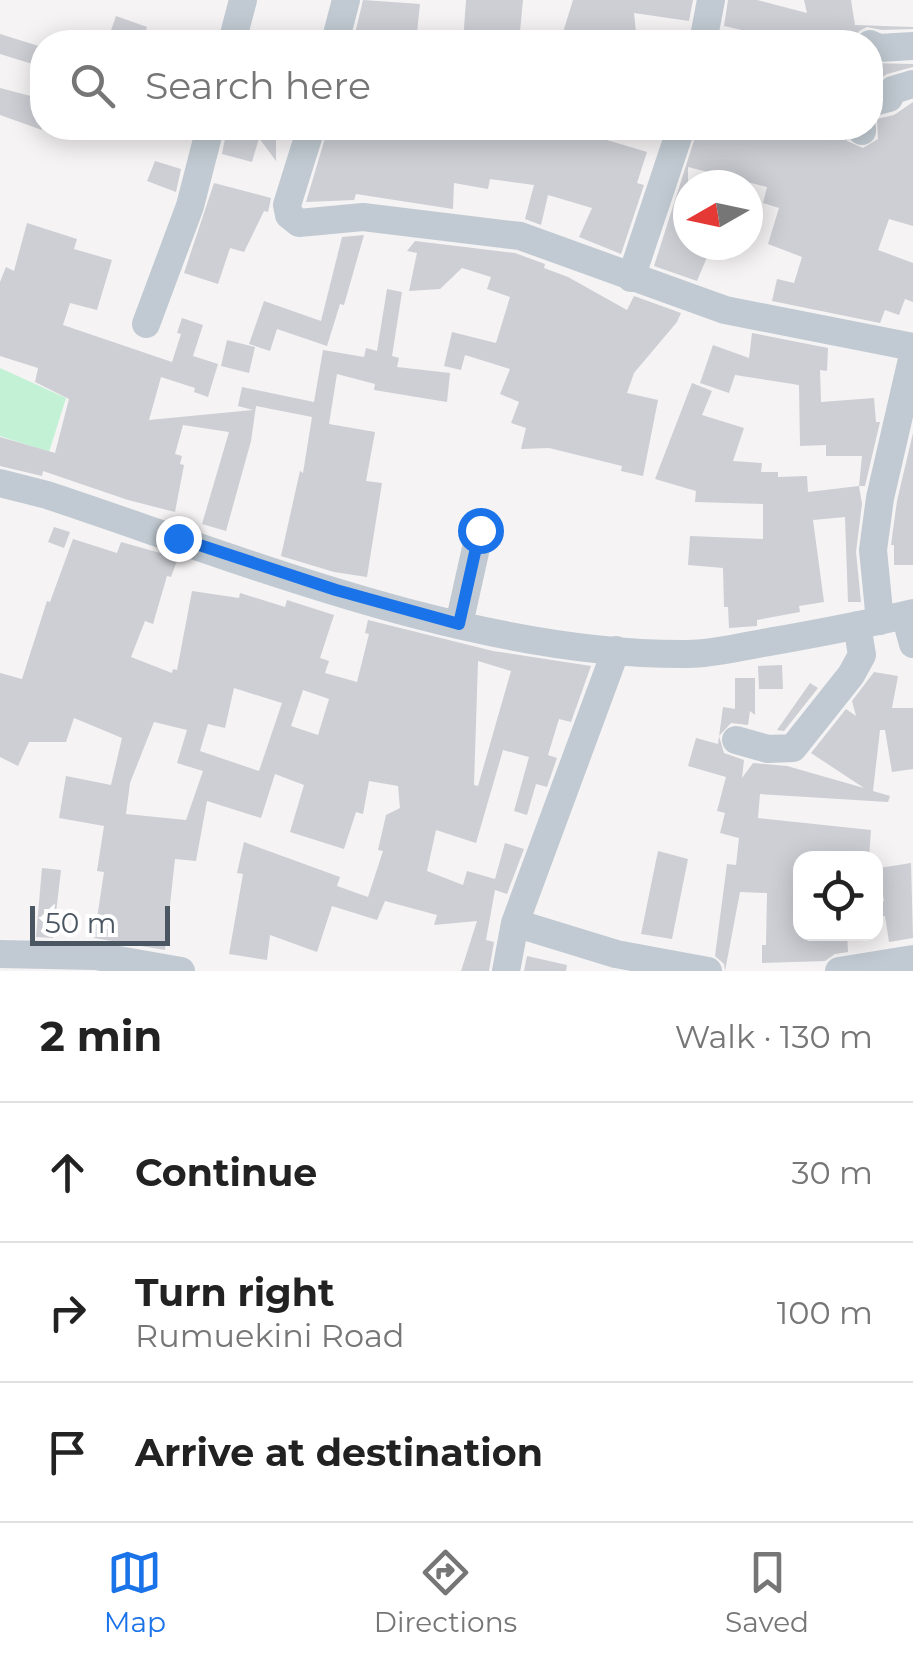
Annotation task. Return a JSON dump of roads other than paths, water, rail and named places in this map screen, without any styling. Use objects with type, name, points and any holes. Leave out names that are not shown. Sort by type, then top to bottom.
[{"type":"street","points":[[235,30],[243,0]]},
{"type":"street","points":[[338,30],[346,0]]},
{"type":"street","points":[[706,30],[712,0]]},
{"type":"street","points":[[883,48],[913,46]]},
{"type":"street","points":[[883,100],[889,98],[893,90],[913,84]]},
{"type":"street","points":[[146,324],[190,206],[207,140]]},
{"type":"street","points":[[307,140],[287,205],[289,215],[299,223],[363,217],[520,236],[726,310],[913,347]]},
{"type":"street","points":[[631,278],[677,140]]},
{"type":"street","points":[[913,356],[880,498],[873,550],[889,618],[913,644]]},
{"type":"street","points":[[0,483],[336,590],[540,642],[690,654],[889,618]]},
{"type":"street","points":[[459,624],[480,530]]},
{"type":"street","points":[[736,740],[768,749],[793,748],[851,675],[889,618]]},
{"type":"street","points":[[506,971],[515,923],[616,650]]},
{"type":"street","points":[[515,923],[616,954],[708,971]]},
{"type":"street","points":[[0,954],[96,956],[180,971]]},
{"type":"street","points":[[839,971],[913,959]]}]
